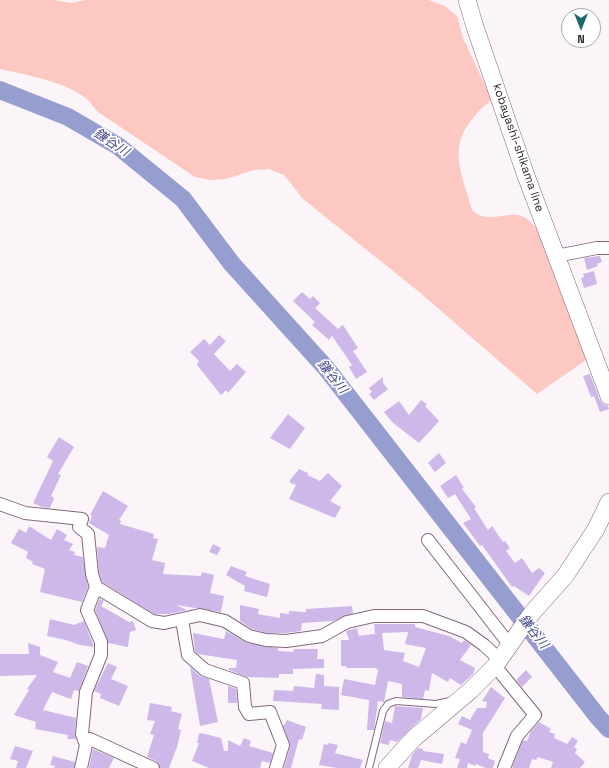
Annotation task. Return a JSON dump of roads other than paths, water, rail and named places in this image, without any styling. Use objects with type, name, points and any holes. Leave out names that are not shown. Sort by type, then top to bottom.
[{"type":"main road","name":"kobayashi-shikama line","points":[[468,0],[475,27],[525,173],[609,396]]},
{"type":"main road","points":[[387,768],[413,739],[461,699],[497,663],[510,642],[529,617],[565,576],[596,529],[609,502]]},
{"type":"street","points":[[556,256],[597,248],[609,248]]},
{"type":"street","points":[[0,504],[25,513],[82,519],[79,527],[88,534],[92,574],[96,587],[87,610],[101,642],[101,655],[86,692],[82,734],[86,745],[81,768]]},
{"type":"street","points":[[428,540],[510,642]]},
{"type":"street","points":[[96,587],[152,621],[164,623],[200,615],[225,621],[249,636],[266,640],[286,641],[322,636],[347,622],[374,616],[423,616],[466,632],[484,645],[535,715],[517,736],[504,768]]},
{"type":"street","points":[[182,620],[188,655],[205,670],[243,683],[245,707],[249,714],[270,712],[283,745],[276,768]]},
{"type":"street","points":[[84,740],[90,739],[153,768]]},
{"type":"lane","points":[[369,768],[383,711],[388,704],[396,701],[436,704],[461,699]]},
{"type":"waterway","name":"鎌谷川","points":[[0,90],[68,117],[118,146],[183,199],[232,264],[326,368],[598,717],[609,729]]}]
